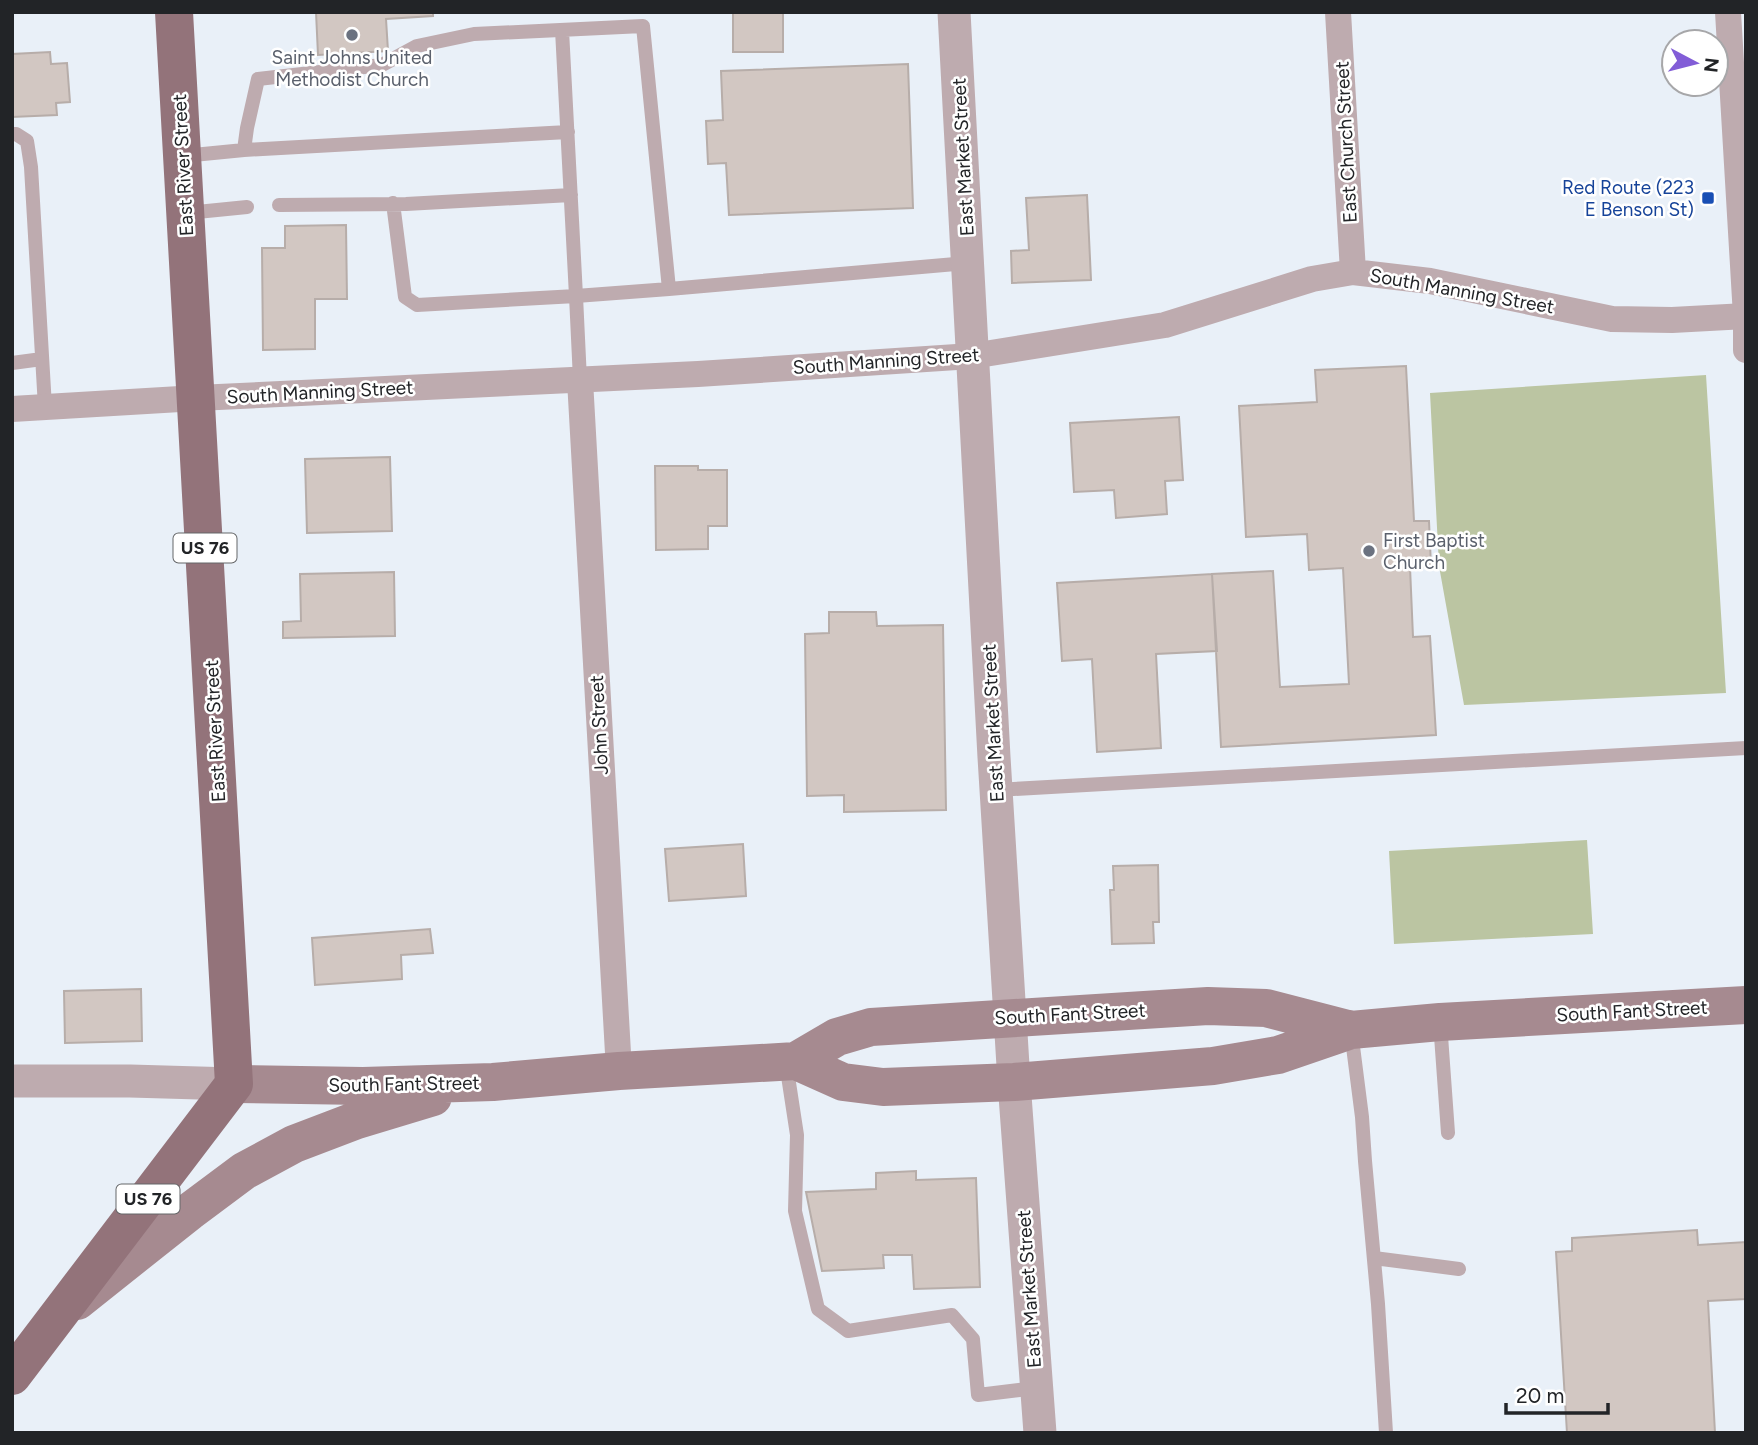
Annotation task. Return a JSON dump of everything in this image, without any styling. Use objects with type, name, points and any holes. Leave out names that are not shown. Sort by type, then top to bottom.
[{"type":"main road","name":"East River Street","points":[[174,12],[234,1084]]},
{"type":"main road","name":"South Fant Street","points":[[234,1084],[363,1086],[494,1082],[619,1071],[791,1062],[843,1082],[883,1087],[1014,1082],[1213,1066],[1278,1055],[1351,1030],[1440,1022],[1746,1005]]},
{"type":"main road","name":"South Fant Street","points":[[791,1062],[837,1037],[871,1027],[1209,1006],[1266,1009],[1351,1030]]},
{"type":"main road","points":[[61,1313],[244,1171],[294,1144],[394,1108],[494,1082]]},
{"type":"main road","name":"US 76","points":[[12,1376],[234,1084]]},
{"type":"street","name":"East Market Street","points":[[954,12],[996,790],[1040,1433]]},
{"type":"street","name":"East Church Street","points":[[1338,12],[1353,272]]},
{"type":"street","points":[[1728,12],[1746,350]]},
{"type":"street","name":"South Manning Street","points":[[12,409],[698,374],[972,356],[1165,325],[1312,279],[1353,272],[1430,281],[1612,319],[1672,320],[1746,316]]},
{"type":"street","name":"John Street","points":[[580,380],[619,1071]]},
{"type":"street","name":"South Fant Street","points":[[12,1081],[234,1084]]},
{"type":"lane","points":[[244,150],[258,79],[382,65],[417,46],[474,34],[643,26],[669,289]]},
{"type":"lane","points":[[562,30],[580,380]]},
{"type":"lane","points":[[182,156],[244,150],[568,132]]},
{"type":"lane","points":[[12,134],[27,141],[31,167],[45,407]]},
{"type":"lane","points":[[279,205],[393,204],[571,195]]},
{"type":"lane","points":[[393,204],[405,297],[417,305],[669,289],[969,263]]},
{"type":"lane","points":[[186,214],[247,207]]},
{"type":"lane","points":[[12,363],[42,359]]},
{"type":"lane","points":[[996,790],[1746,748]]},
{"type":"lane","points":[[1440,1022],[1448,1133]]},
{"type":"lane","points":[[1351,1030],[1362,1117],[1386,1433]]},
{"type":"lane","points":[[791,1062],[797,1135],[795,1211],[818,1309],[848,1331],[952,1315],[973,1339],[978,1395],[1036,1388]]},
{"type":"lane","points":[[1374,1258],[1459,1269]]},
{"type":"green space","points":[[1706,375],[1726,693],[1464,705],[1439,566],[1430,393]]},
{"type":"green space","points":[[1587,840],[1593,934],[1394,944],[1389,851]]},
{"type":"building","name":"Saint Johns United Methodist Church","points":[[316,12],[433,12],[433,16],[386,19],[388,51],[318,55]]},
{"type":"building","points":[[733,12],[783,12],[783,52],[733,52]]},
{"type":"building","points":[[50,52],[51,64],[67,63],[70,102],[56,103],[57,115],[12,117],[12,54]]},
{"type":"building","points":[[908,64],[913,208],[729,215],[726,163],[708,164],[706,121],[723,120],[721,71]]},
{"type":"building","points":[[1087,195],[1091,280],[1012,283],[1011,251],[1029,250],[1026,198]]},
{"type":"building","points":[[346,225],[347,299],[315,299],[315,349],[263,350],[262,248],[285,248],[285,226]]},
{"type":"building","name":"First Baptist Church","points":[[1406,366],[1414,521],[1429,521],[1431,566],[1410,567],[1413,637],[1430,636],[1436,735],[1221,747],[1212,574],[1273,571],[1280,687],[1349,684],[1343,568],[1309,570],[1307,534],[1246,537],[1239,406],[1317,402],[1315,370]]},
{"type":"building","points":[[1179,417],[1183,480],[1165,481],[1167,514],[1116,518],[1114,490],[1074,492],[1070,423]]},
{"type":"building","points":[[390,457],[392,531],[307,533],[305,459]]},
{"type":"building","points":[[655,466],[698,466],[698,470],[727,470],[727,526],[708,526],[708,549],[656,550]]},
{"type":"building","points":[[394,572],[395,636],[283,638],[283,622],[301,621],[300,574]]},
{"type":"building","points":[[1212,574],[1217,651],[1156,654],[1161,748],[1097,752],[1092,659],[1062,661],[1057,583]]},
{"type":"building","points":[[829,612],[876,612],[877,626],[943,625],[946,810],[844,812],[844,795],[807,796],[805,634],[829,633]]},
{"type":"building","points":[[743,844],[746,896],[669,901],[665,849]]},
{"type":"building","points":[[1158,865],[1159,922],[1153,922],[1154,943],[1112,944],[1110,890],[1114,890],[1113,866]]},
{"type":"building","points":[[430,929],[433,953],[401,955],[402,979],[315,985],[312,938]]},
{"type":"building","points":[[141,989],[142,1041],[65,1043],[64,991]]},
{"type":"building","points":[[916,1171],[916,1180],[976,1178],[980,1287],[914,1289],[912,1255],[883,1255],[884,1268],[822,1271],[806,1192],[876,1189],[876,1173]]},
{"type":"building","points":[[1697,1230],[1698,1245],[1746,1242],[1746,1299],[1708,1301],[1715,1433],[1567,1433],[1556,1252],[1572,1251],[1572,1238]]},
{"type":"place","name":"Saint Johns United Methodist Church","points":[[352,35]]},
{"type":"place","name":"Red Route (223 E Benson St)","points":[[1708,198]]},
{"type":"place","name":"First Baptist Church","points":[[1369,551]]}]
